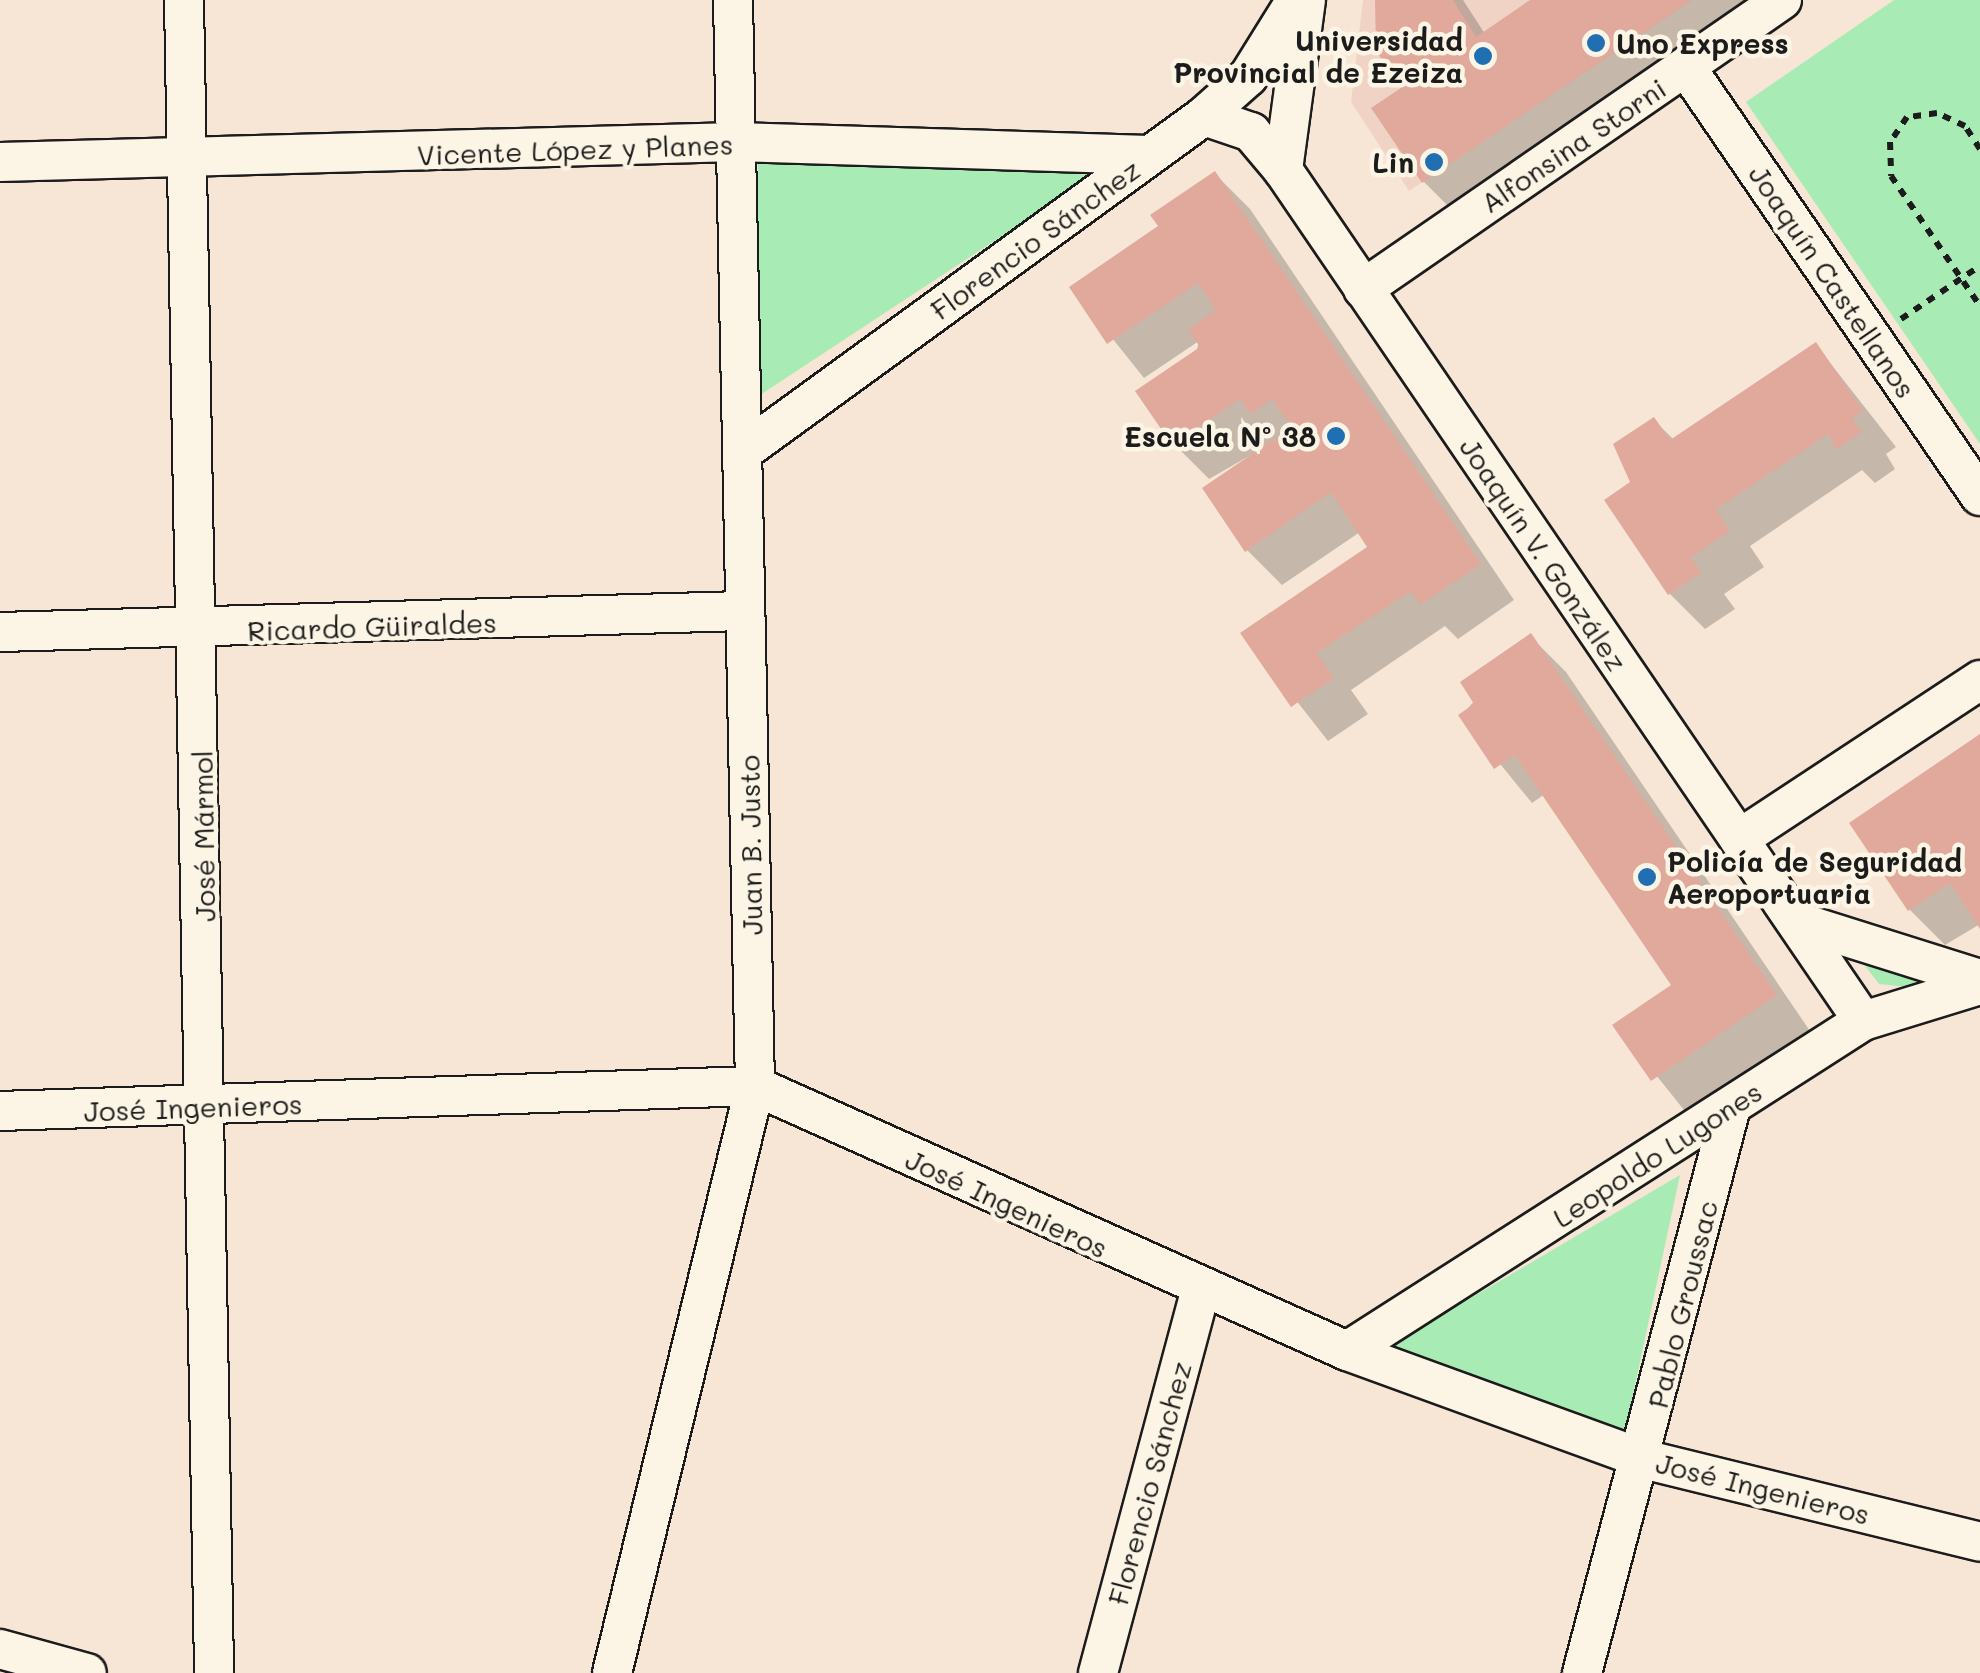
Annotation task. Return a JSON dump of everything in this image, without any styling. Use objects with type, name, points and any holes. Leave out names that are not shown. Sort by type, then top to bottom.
[{"type":"street","name":"José Mármol","points":[[184,0],[209,1108],[214,1673]]},
{"type":"street","name":"Juan B. Justo","points":[[612,1673],[755,1086],[733,0]]},
{"type":"street","name":"Florencio Sánchez","points":[[745,450],[1204,116],[1248,77],[1296,0]]},
{"type":"street","points":[[1283,170],[1306,0]]},
{"type":"street","name":"Alfonsina Storni","points":[[1363,289],[1782,0]]},
{"type":"street","name":"Joaquín Castellanos","points":[[1686,67],[1980,496]]},
{"type":"street","name":"Joaquín V. González","points":[[1204,116],[1251,132],[1283,170],[1863,1020]]},
{"type":"street","name":"Vicente López y Planes","points":[[0,162],[188,161],[736,142],[1149,155]]},
{"type":"street","name":"Ricardo Güiraldes","points":[[0,632],[198,633],[744,611]]},
{"type":"street","points":[[1738,839],[1980,680]]},
{"type":"street","name":"Leopoldo Lugones","points":[[1799,922],[1980,982]]},
{"type":"street","name":"Leopoldo Lugones","points":[[1347,1351],[1863,1020],[1980,982]]},
{"type":"street","name":"José Ingenieros","points":[[0,1111],[209,1108],[755,1086],[1200,1293],[1347,1351],[1643,1458],[1980,1542]]},
{"type":"street","name":"Pablo Groussac","points":[[1582,1673],[1643,1458],[1731,1108]]},
{"type":"street","name":"Florencio Sánchez","points":[[1098,1673],[1200,1293]]},
{"type":"street","points":[[0,1649],[88,1673]]},
{"type":"path","points":[[1980,149],[1965,126],[1937,113],[1908,118],[1890,142],[1891,176],[1980,306]]},
{"type":"path","points":[[1896,322],[1980,266]]},
{"type":"shaded area","name":"Universidad Provincial de Ezeiza","points":[[1363,0],[1692,0],[1409,191],[1351,102]]},
{"type":"green space","points":[[1894,0],[1980,0],[1980,444],[1746,102]]},
{"type":"green space","points":[[758,157],[1102,170],[757,397]]},
{"type":"green space","points":[[1855,953],[1922,978],[1908,987],[1879,984]]},
{"type":"green space","points":[[1680,1175],[1625,1432],[1391,1345]]},
{"type":"building","name":"Universidad Provincial de Ezeiza","points":[[1375,0],[1453,0],[1476,37],[1530,0],[1692,0],[1422,183],[1371,108],[1401,88],[1376,51]]},
{"type":"building","name":"Escuela Nº 38","points":[[1215,171],[1481,564],[1420,605],[1411,591],[1317,653],[1334,678],[1291,707],[1240,633],[1367,547],[1331,492],[1245,552],[1202,488],[1292,427],[1272,399],[1251,414],[1240,399],[1172,445],[1135,391],[1200,347],[1188,330],[1216,310],[1198,283],[1107,344],[1069,287],[1158,226],[1150,215]]},
{"type":"building","points":[[1816,342],[1863,411],[1852,418],[1862,432],[1837,449],[1828,434],[1716,509],[1730,531],[1691,557],[1701,573],[1668,595],[1604,500],[1630,482],[1613,444],[1654,417],[1670,440]]},
{"type":"building","name":"Policía de Seguridad Aeroportuaria","points":[[1531,633],[1777,995],[1651,1081],[1612,1025],[1671,985],[1515,755],[1494,769],[1458,715],[1474,704],[1460,682]]},
{"type":"building","points":[[1980,734],[1980,929],[1950,883],[1908,911],[1849,823]]},
{"type":"place","name":"Uno Express","points":[[1596,43]]},
{"type":"place","name":"Universidad Provincial de Ezeiza","points":[[1483,56]]},
{"type":"place","name":"Lin","points":[[1434,162]]},
{"type":"place","name":"Escuela Nº 38","points":[[1336,436]]},
{"type":"place","name":"Policía de Seguridad Aeroportuaria","points":[[1647,877]]}]
